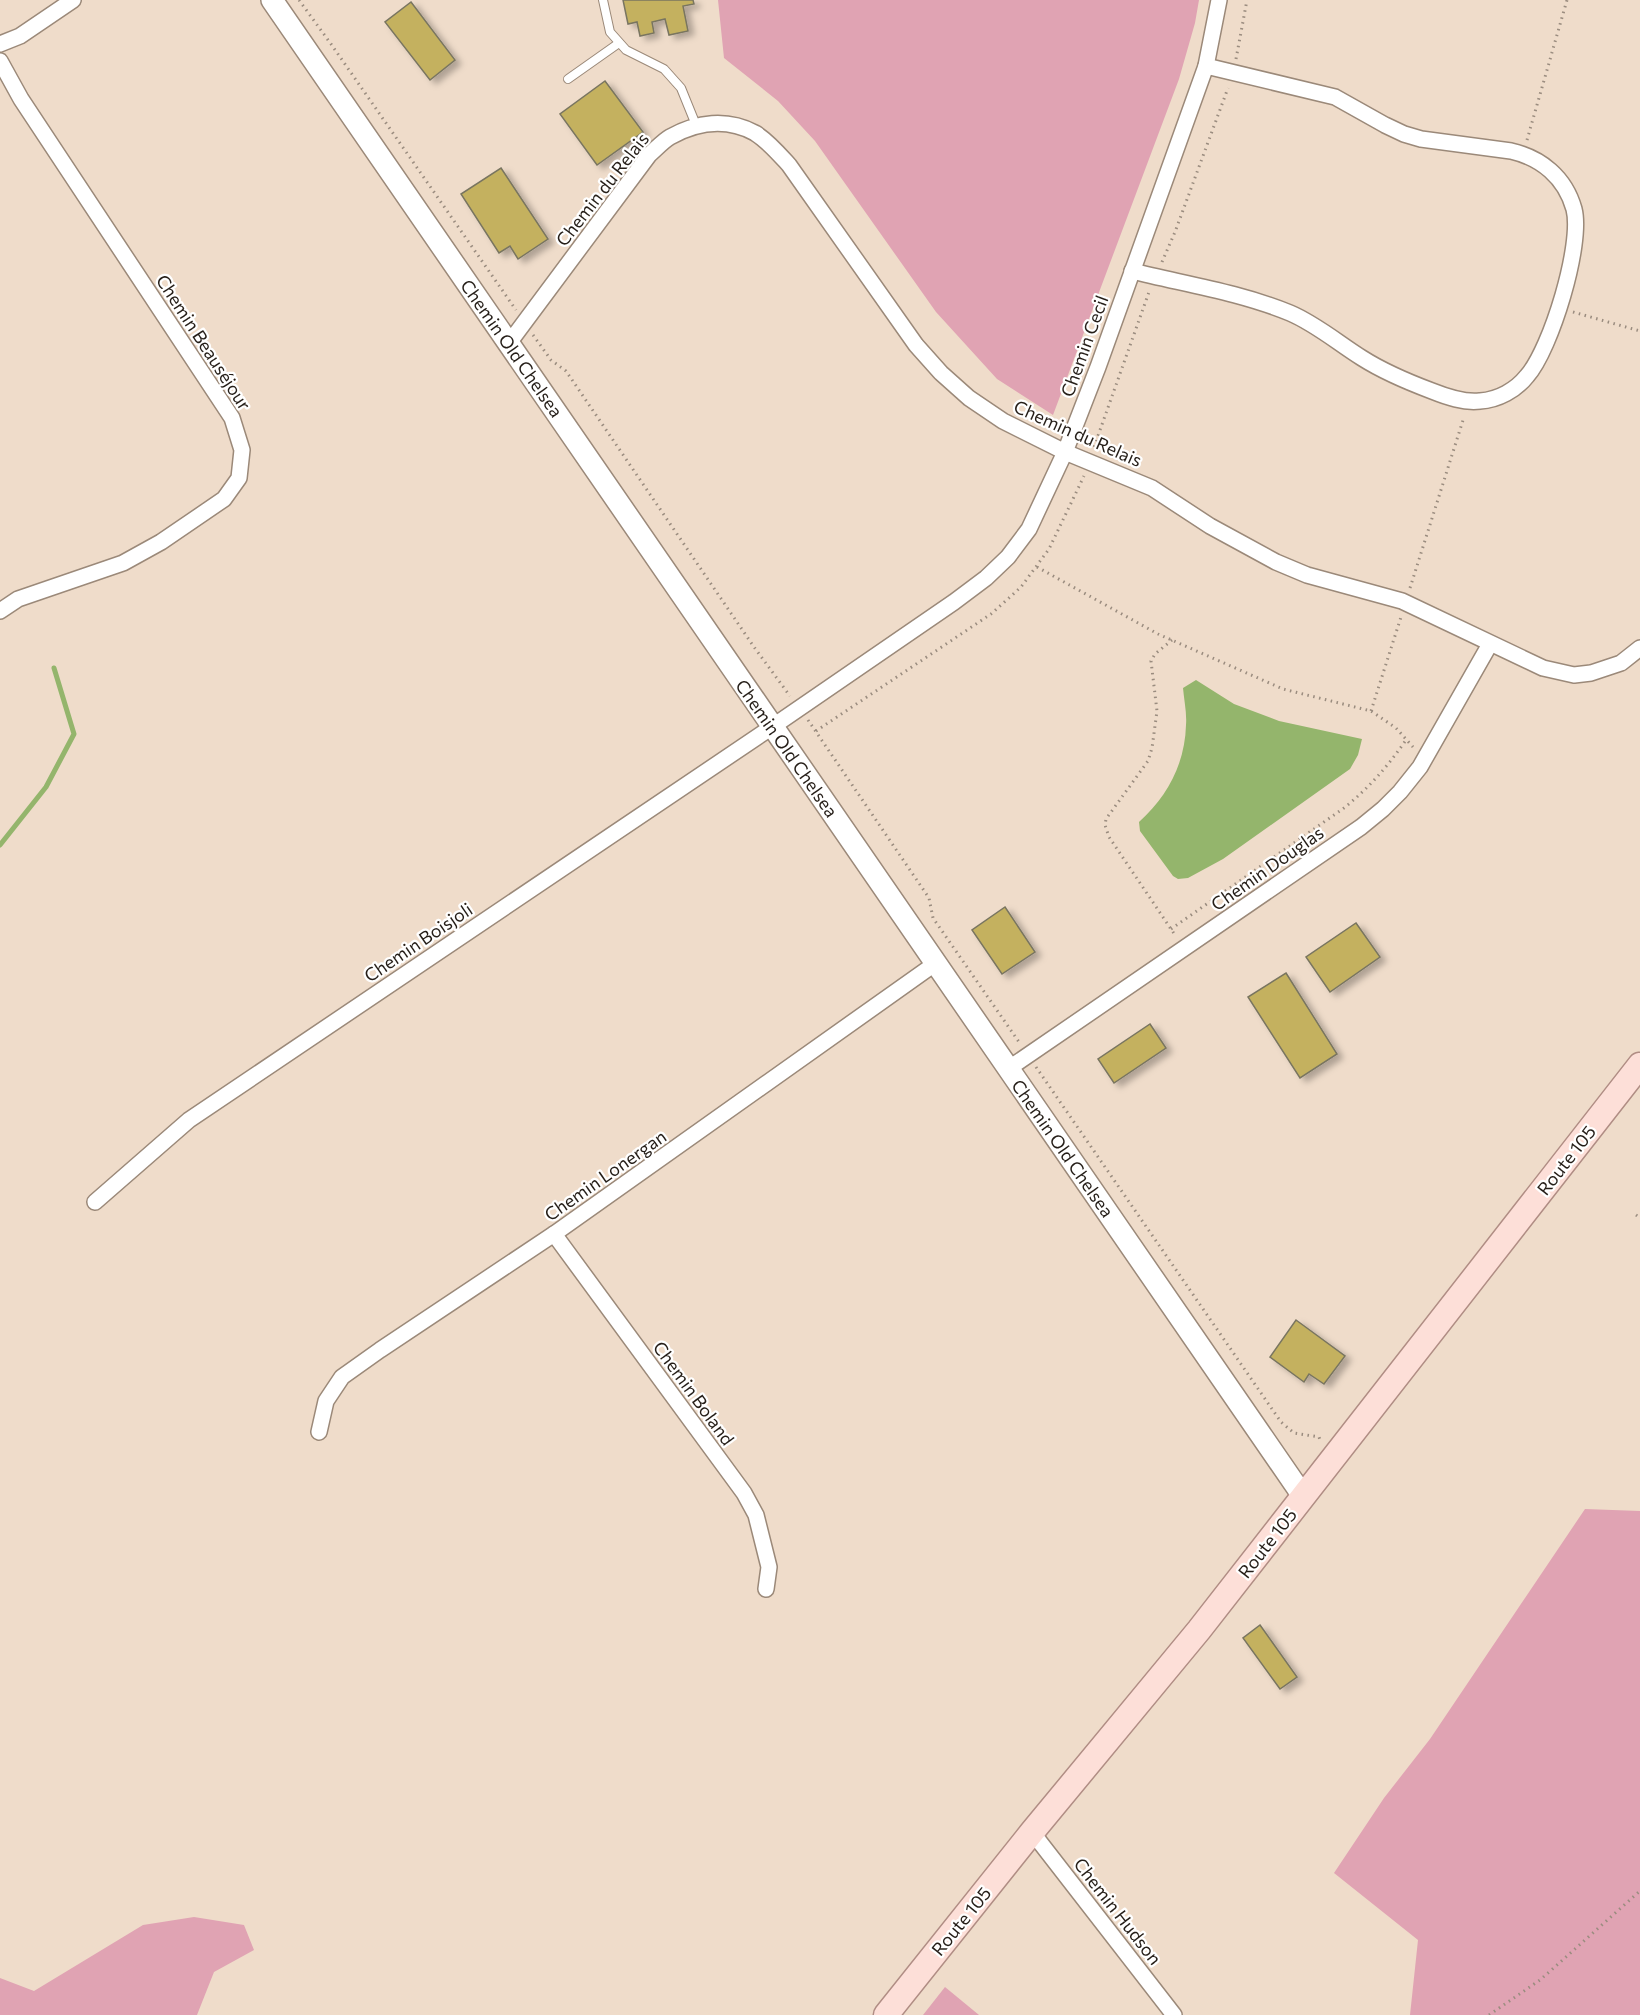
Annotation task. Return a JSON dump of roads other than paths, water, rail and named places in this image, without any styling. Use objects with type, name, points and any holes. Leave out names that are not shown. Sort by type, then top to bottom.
[{"type":"main road","name":"Route 105","points":[[886,2015],[1032,1832],[1199,1630],[1640,1065]]},
{"type":"street","points":[[0,44],[20,36],[73,0]]},
{"type":"street","name":"Chemin Old Chelsea","points":[[272,0],[1303,1496]]},
{"type":"street","name":"Chemin Cecil","points":[[772,727],[986,578],[1008,557],[1029,529],[1065,452],[1132,271],[1206,66],[1220,0]]},
{"type":"street","name":"Chemin Beauséjour","points":[[0,61],[21,99],[232,418],[242,450],[239,478],[224,499],[161,542],[123,562],[18,599],[0,611]]},
{"type":"street","points":[[1132,271],[1227,293],[1291,313],[1394,376],[1441,395],[1469,401],[1488,400],[1500,396],[1527,377],[1542,351],[1558,308],[1574,247],[1576,232],[1574,209],[1569,196],[1545,164],[1523,154],[1492,147],[1421,139],[1385,125],[1335,97],[1206,66]]},
{"type":"street","name":"Chemin du Relais","points":[[509,343],[649,155],[669,138],[696,125],[715,122],[735,125],[755,134],[773,148],[805,186],[916,345],[941,373],[969,398],[1003,422],[1065,452],[1152,488],[1243,545],[1276,562],[1307,575],[1405,603],[1544,668],[1574,675],[1606,670],[1640,648]]},
{"type":"street","name":"Chemin Douglas","points":[[1008,1069],[1383,809],[1400,792],[1424,759],[1490,644]]},
{"type":"street","name":"Chemin Boisjoli","points":[[95,1202],[189,1120],[772,727]]},
{"type":"street","name":"Chemin Lonergan","points":[[319,1432],[326,1401],[342,1377],[554,1234],[936,963]]},
{"type":"street","name":"Chemin Boland","points":[[554,1234],[744,1493],[756,1515],[769,1567],[766,1589]]},
{"type":"street","name":"Chemin Hudson","points":[[1032,1832],[1174,2015]]},
{"type":"lane","points":[[603,0],[610,32],[626,50],[664,69],[681,88],[696,125]]},
{"type":"lane","points":[[568,79],[620,43]]},
{"type":"waterway","points":[[0,845],[46,787],[74,734],[54,668]]}]
